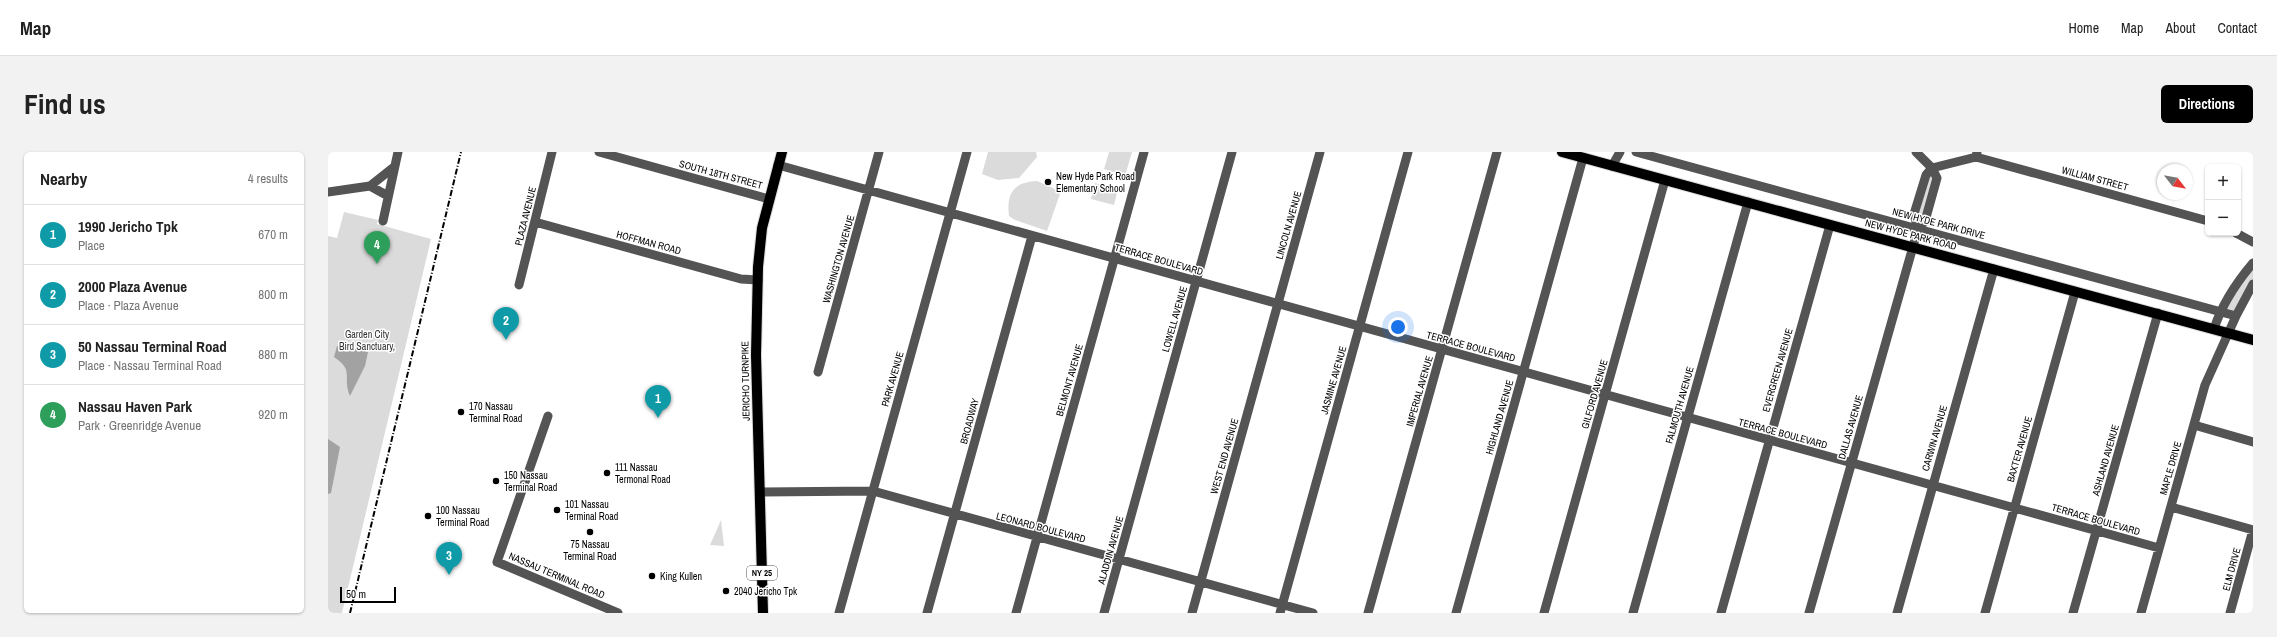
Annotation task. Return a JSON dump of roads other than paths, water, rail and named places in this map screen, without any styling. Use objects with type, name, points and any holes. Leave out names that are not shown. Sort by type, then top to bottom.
[{"type":"main road","name":"JERICHO TURNPIKE","points":[[763,613],[756,355],[758,280],[760,239],[782,152]]},
{"type":"main road","name":"NEW HYDE PARK ROAD","points":[[1562,152],[2253,340]]},
{"type":"street","points":[[383,220],[398,152]]},
{"type":"street","name":"PLAZA AVENUE","points":[[519,285],[552,152]]},
{"type":"street","name":"SOUTH 18TH STREET","points":[[599,152],[769,199]]},
{"type":"street","name":"WASHINGTON AVENUE","points":[[818,372],[879,152]]},
{"type":"street","name":"PARK AVENUE","points":[[839,613],[967,152]]},
{"type":"street","name":"BELMONT AVENUE","points":[[1016,613],[1144,152]]},
{"type":"street","name":"LOWELL AVENUE","points":[[1137,493],[1232,152]]},
{"type":"street","name":"LINCOLN AVENUE","points":[[1278,304],[1320,152]]},
{"type":"street","name":"JASMINE AVENUE","points":[[1281,609],[1408,152]]},
{"type":"street","name":"IMPERIAL AVENUE","points":[[1368,613],[1497,152]]},
{"type":"street","points":[[1612,166],[1613,152]]},
{"type":"street","points":[[1612,166],[1620,152]]},
{"type":"street","name":"NEW HYDE PARK DRIVE","points":[[1636,152],[2236,316]]},
{"type":"street","points":[[1916,152],[1932,168]]},
{"type":"street","points":[[1918,229],[1914,214],[1926,175],[1932,168],[1977,154]]},
{"type":"street","name":"WILLIAM STREET","points":[[1977,154],[2205,220]]},
{"type":"street","name":"HIGHLAND AVENUE","points":[[1456,613],[1583,158]]},
{"type":"street","name":"TERRACE BOULEVARD","points":[[778,165],[2159,548]]},
{"type":"street","points":[[328,192],[370,186],[394,167]]},
{"type":"street","name":"GILFORD AVENUE","points":[[1544,613],[1665,180]]},
{"type":"street","points":[[370,186],[388,196]]},
{"type":"street","name":"FALMOUTH AVENUE","points":[[1632,613],[1748,202]]},
{"type":"street","name":"HOFFMAN ROAD","points":[[535,222],[741,279],[758,280]]},
{"type":"street","name":"EVERGREEN AVENUE","points":[[1721,613],[1830,225]]},
{"type":"street","name":"DALLAS AVENUE","points":[[1809,613],[1918,229]]},
{"type":"street","name":"BROADWAY","points":[[927,613],[1032,236]]},
{"type":"street","points":[[2241,236],[2253,242]]},
{"type":"street","points":[[2214,329],[2220,311],[2240,278],[2253,263]]},
{"type":"street","name":"CARWIN AVENUE","points":[[1897,613],[1994,269]]},
{"type":"street","name":"MAPLE DRIVE","points":[[2141,613],[2205,385],[2236,316],[2253,284]]},
{"type":"street","name":"BAXTER AVENUE","points":[[1985,613],[2075,292]]},
{"type":"street","name":"WEST END AVENUE","points":[[1192,613],[1278,304]]},
{"type":"street","name":"ASHLAND AVENUE","points":[[2073,613],[2158,313]]},
{"type":"street","name":"NASSAU TERMINAL ROAD","points":[[548,416],[497,562],[618,613]]},
{"type":"street","points":[[2194,425],[2253,442]]},
{"type":"street","name":"LEONARD BOULEVARD","points":[[760,492],[873,491],[1200,582],[1281,609],[1313,613]]},
{"type":"street","name":"ALADDIN AVENUE","points":[[1104,613],[1137,493]]},
{"type":"street","points":[[2171,507],[2253,530]]},
{"type":"street","name":"ELM DRIVE","points":[[2232,612],[2253,530]]},
{"type":"railway","points":[[350,613],[461,152]]},
{"type":"place","name":"New Hyde Park Road Elementary School","points":[[1048,182]]},
{"type":"place","name":"Nassau Haven Park","points":[[377,264]]},
{"type":"place","name":"2000 Plaza Avenue","points":[[506,340]]},
{"type":"place","name":"170 Nassau Terminal Road","points":[[461,412]]},
{"type":"place","name":"1990 Jericho Tpk","points":[[658,418]]},
{"type":"place","name":"111 Nassau Termonal Road","points":[[607,473]]},
{"type":"place","name":"150 Nassau Terminal Road","points":[[496,481]]},
{"type":"place","name":"101 Nassau Terminal Road","points":[[557,510]]},
{"type":"place","name":"100 Nassau Terminal Road","points":[[428,516]]},
{"type":"place","name":"75 Nassau Terminal Road","points":[[590,532]]},
{"type":"place","name":"50 Nassau Terminal Road","points":[[449,575]]},
{"type":"place","name":"King Kullen","points":[[652,576]]},
{"type":"place","name":"2040 Jericho Tpk","points":[[726,591]]},
{"type":"park label","name":"Garden City Bird Sanctuary,","points":[[367,340]]}]
